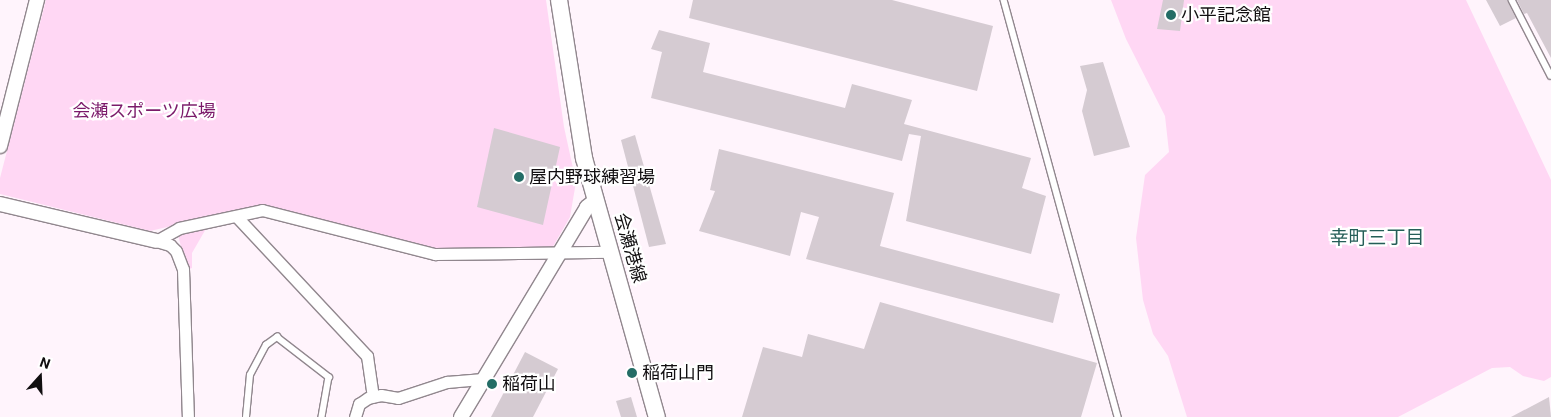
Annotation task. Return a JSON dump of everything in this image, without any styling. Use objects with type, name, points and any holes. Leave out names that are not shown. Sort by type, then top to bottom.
[{"type":"main road","name":"会瀬港線","points":[[559,0],[578,127],[596,200],[657,417]]},
{"type":"street","points":[[0,146],[37,0]]},
{"type":"street","points":[[461,417],[588,207],[596,200]]},
{"type":"street","points":[[0,204],[156,241],[170,245],[176,251],[183,269],[188,417]]},
{"type":"street","points":[[156,241],[179,228],[262,210],[435,254],[559,255],[611,252]]},
{"type":"street","points":[[236,216],[367,356],[373,397]]},
{"type":"street","points":[[355,417],[359,404],[373,397],[398,398],[447,382],[483,379]]},
{"type":"lane","points":[[1004,0],[1118,417]]},
{"type":"lane","points":[[1512,0],[1551,76]]},
{"type":"lane","points":[[246,417],[250,375],[266,345],[277,337],[329,377],[322,417]]},
{"type":"green space","name":"会瀬スポーツ広場","points":[[46,0],[546,0],[564,127],[576,182],[570,217],[551,250],[434,250],[263,205],[150,231],[0,194],[0,178]]},
{"type":"green space","points":[[1111,0],[1466,0],[1551,180],[1551,377],[1544,381],[1523,376],[1510,367],[1492,368],[1398,417],[1187,417],[1168,356],[1153,334],[1143,300],[1136,238],[1145,175],[1169,152],[1165,116],[1126,39]]},
{"type":"green space","points":[[207,227],[192,253],[192,268],[187,270],[178,235]]},
{"type":"building","points":[[693,0],[892,0],[993,26],[977,91],[689,18]]},
{"type":"building","name":"小平記念館","points":[[1163,0],[1184,0],[1180,31],[1157,29]]},
{"type":"building","points":[[1486,0],[1507,0],[1516,18],[1500,26]]},
{"type":"building","points":[[1517,0],[1551,0],[1551,58],[1527,13],[1524,14]]},
{"type":"building","points":[[659,30],[710,43],[703,72],[845,108],[852,84],[912,100],[904,124],[1031,158],[1022,188],[1046,196],[1031,254],[906,221],[921,136],[909,134],[902,161],[651,98],[662,52],[651,49]]},
{"type":"building","points":[[1103,62],[1130,147],[1094,156],[1082,111],[1087,90],[1080,66]]},
{"type":"building","name":"屋内野球練習場","points":[[494,128],[560,147],[543,225],[477,207]]},
{"type":"building","points":[[635,135],[666,244],[649,247],[621,140]]},
{"type":"building","points":[[719,149],[894,193],[880,246],[1060,294],[1053,323],[806,259],[819,217],[801,212],[790,256],[699,231],[715,191],[710,190]]},
{"type":"building","points":[[880,302],[1097,363],[1081,417],[742,417],[763,347],[802,357],[808,334],[864,349]]},
{"type":"building","points":[[525,352],[558,369],[533,417],[491,417]]},
{"type":"building","points":[[631,397],[637,417],[621,417],[616,401]]},
{"type":"building","points":[[1549,397],[1551,417],[1511,417]]},
{"type":"place","name":"小平記念館","points":[[1171,15]]},
{"type":"place","name":"屋内野球練習場","points":[[519,177]]},
{"type":"place","name":"稲荷山門","points":[[632,373]]},
{"type":"place","name":"稲荷山","points":[[492,384]]},
{"type":"district","name":"幸町三丁目","points":[[1377,238]]}]
